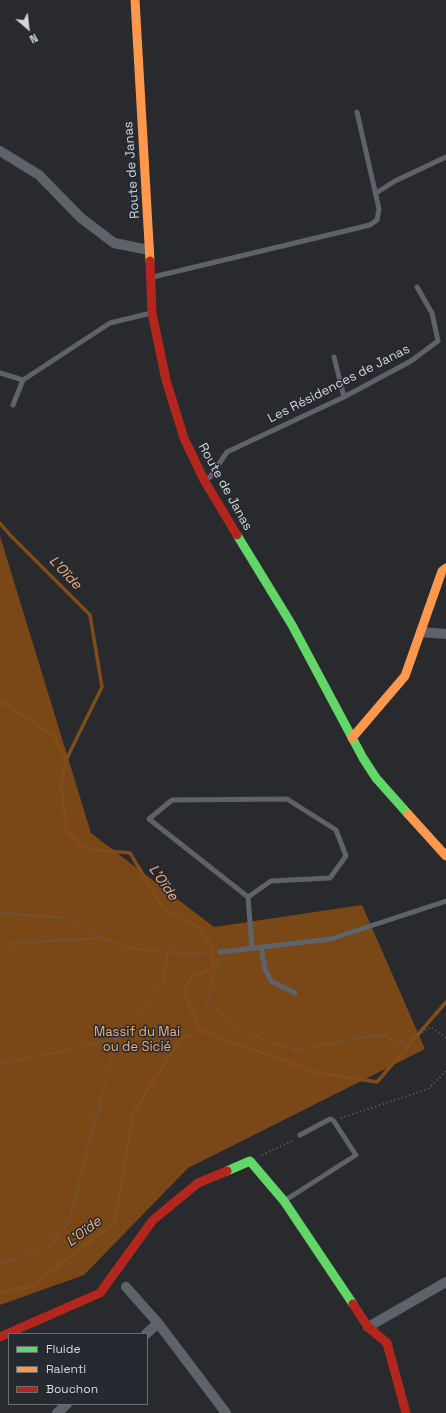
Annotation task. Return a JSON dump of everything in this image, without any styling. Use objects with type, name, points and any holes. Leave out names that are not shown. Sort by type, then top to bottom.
[{"type":"street","name":"Route de Janas","points":[[135,0],[152,313],[173,409],[193,460],[204,480],[292,625],[352,738],[376,778],[446,856]]},
{"type":"street","points":[[0,151],[39,175],[81,218],[114,244],[149,250]]},
{"type":"street","points":[[352,738],[406,676],[442,571],[446,568]]},
{"type":"street","points":[[420,632],[446,634]]},
{"type":"street","points":[[9,1333],[100,1293],[153,1220],[198,1182],[250,1161],[284,1201],[368,1327],[387,1343],[406,1413]]},
{"type":"street","points":[[368,1327],[446,1282]]},
{"type":"street","points":[[126,1286],[158,1323],[226,1413]]},
{"type":"street","points":[[147,1333],[158,1323]]},
{"type":"street","points":[[57,1413],[66,1405]]},
{"type":"lane","points":[[150,278],[370,225],[377,220],[379,215],[376,193],[357,112]]},
{"type":"lane","points":[[376,193],[395,181],[446,157]]},
{"type":"lane","name":"Les Résidences de Janas","points":[[204,480],[210,477],[227,452],[344,397],[411,362],[438,341],[432,313],[416,287]]},
{"type":"lane","points":[[13,405],[23,380],[110,323],[152,313]]},
{"type":"lane","points":[[334,357],[344,397]]},
{"type":"lane","points":[[0,373],[23,380]]},
{"type":"lane","points":[[248,897],[271,881],[330,878],[346,856],[336,830],[287,799],[172,800],[149,819],[248,897],[252,948]]},
{"type":"lane","points":[[220,952],[331,939],[446,901]]},
{"type":"lane","points":[[261,947],[265,969],[271,981],[295,993]]},
{"type":"lane","points":[[284,1201],[356,1155],[333,1120],[330,1119],[300,1135]]},
{"type":"path","points":[[0,912],[65,918],[101,938],[133,949],[189,954],[220,952],[207,1004],[244,1032],[296,1050],[370,1036],[387,1035],[395,1044],[414,1037],[431,1027],[446,1038]]},
{"type":"path","points":[[0,944],[101,938]]},
{"type":"path","points":[[0,1264],[50,1246],[69,1221],[117,1038],[139,1016],[164,980],[168,951]]},
{"type":"path","points":[[0,1063],[60,1052],[117,1038]]},
{"type":"path","points":[[333,1120],[428,1089],[446,1071]]},
{"type":"path","points":[[250,1161],[292,1141],[300,1135]]},
{"type":"green space","name":"Massif du Mai ou de Sicié","points":[[0,536],[91,833],[214,927],[362,905],[425,1049],[188,1168],[84,1275],[0,1305]]},
{"type":"waterway","name":"L'Oïde","points":[[0,523],[10,535],[90,615],[102,687],[66,760],[61,785],[67,832],[86,849],[130,853],[163,908],[197,926],[213,948],[213,967],[191,978],[184,991],[199,1030]]},
{"type":"waterway","name":"L'Oïde","points":[[0,701],[56,738],[66,760]]},
{"type":"waterway","name":"L'Oïde","points":[[0,1292],[32,1286],[115,1222],[133,1114],[180,1039],[199,1030],[314,1072],[377,1082],[446,1002]]},
{"type":"traffic: fast","points":[[237,535],[292,625],[363,758],[376,778],[408,814]]},
{"type":"traffic: fast","points":[[227,1171],[250,1161],[284,1201],[353,1304]]},
{"type":"traffic: slow","points":[[135,0],[150,261]]},
{"type":"traffic: slow","points":[[352,738],[405,676],[442,571],[446,568]]},
{"type":"traffic: slow","points":[[408,814],[446,856]]},
{"type":"traffic: jam","points":[[150,261],[152,313],[166,380],[184,438],[204,480],[237,535]]},
{"type":"traffic: jam","points":[[9,1333],[100,1293],[153,1220],[198,1183],[227,1171]]},
{"type":"traffic: jam","points":[[353,1304],[368,1327],[387,1343],[406,1413]]},
{"type":"traffic: jam","points":[[0,1337],[8,1333]]}]
